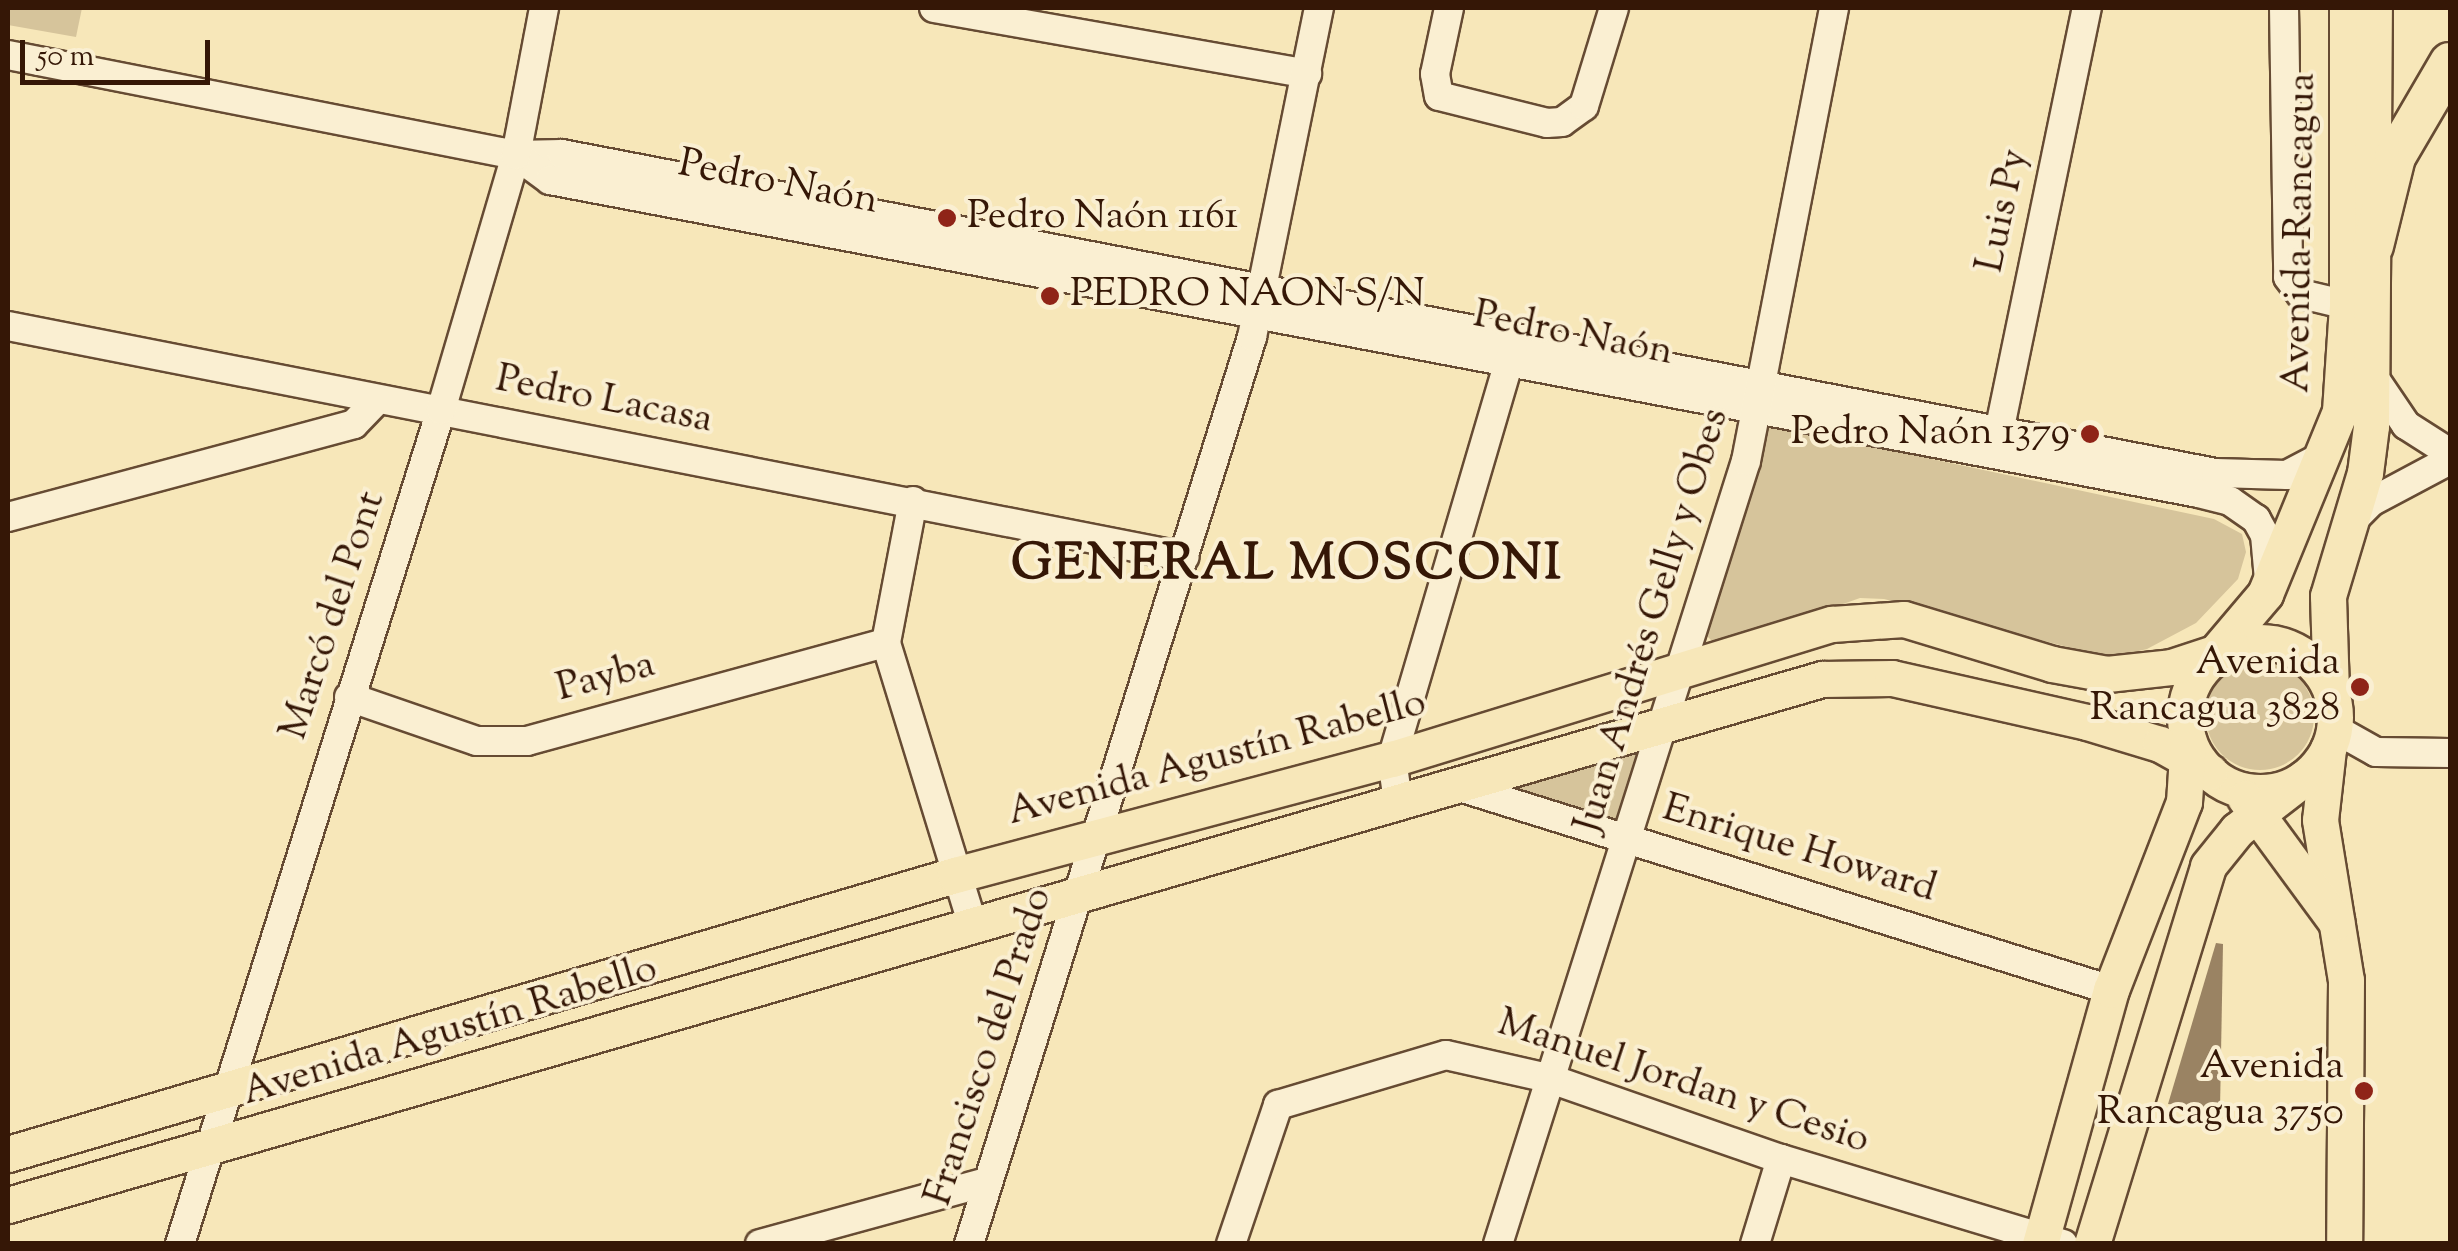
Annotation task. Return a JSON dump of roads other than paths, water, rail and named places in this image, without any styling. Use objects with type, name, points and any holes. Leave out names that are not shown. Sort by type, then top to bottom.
[{"type":"highway","points":[[2373,246],[2395,157],[2450,62]]},
{"type":"main road","name":"Avenida Rancagua","points":[[2218,654],[2269,585],[2327,453],[2340,412],[2348,305],[2347,8]]},
{"type":"main road","name":"Avenida Rancagua","points":[[2331,692],[2328,596],[2344,528],[2365,473],[2373,376],[2374,8]]},
{"type":"main road","name":"Avenida Agustín Rabello","points":[[8,1154],[229,1092],[955,874],[1392,759],[1685,665],[1879,616],[2107,674],[2160,670],[2218,654]]},
{"type":"main road","points":[[2092,1244],[2196,893],[2220,846],[2216,773],[2190,689],[2218,654],[2262,642],[2291,648],[2316,666],[2331,692],[2332,739],[2321,829],[2336,886],[2336,922],[2347,1012],[2344,1244]]},
{"type":"main road","name":"Avenida Agustín Rabello","points":[[8,1205],[972,922],[1398,802],[1462,788],[1668,720],[1857,674],[2087,722],[2216,773]]},
{"type":"main road","points":[[2216,773],[2272,791],[2304,778],[2332,739]]},
{"type":"main road","points":[[2216,773],[2336,922]]},
{"type":"main road","points":[[2048,1241],[2111,990],[2184,802],[2216,773]]},
{"type":"street","name":"Marcó del Pont","points":[[180,1244],[441,410],[516,155],[544,8]]},
{"type":"street","points":[[934,8],[1307,74]]},
{"type":"street","name":"Francisco del Prado","points":[[969,1244],[1101,836],[1259,304],[1319,8]]},
{"type":"street","points":[[1450,8],[1434,74],[1439,96],[1547,123],[1562,122],[1584,106],[1614,8]]},
{"type":"street","name":"Juan Andrés Gelly y Obes","points":[[1498,1244],[1548,1078],[1668,720],[1761,398],[1834,8]]},
{"type":"street","name":"Luis Py","points":[[1999,432],[2087,8]]},
{"type":"street","points":[[2284,8],[2287,224],[2293,288],[2348,305]]},
{"type":"street","name":"Pedro Naón","points":[[8,55],[516,155],[562,154],[1259,304],[1761,398],[2230,501],[2262,526],[2269,585]]},
{"type":"street","name":"Pedro Lacasa","points":[[8,326],[913,501],[1186,558]]},
{"type":"street","points":[[1398,802],[1392,759],[1513,350]]},
{"type":"street","points":[[2344,528],[2371,502],[2450,457],[2406,425],[2373,376]]},
{"type":"street","name":"Pedro Naón","points":[[1761,398],[1999,432],[2249,476],[2303,470],[2327,453]]},
{"type":"street","points":[[8,517],[354,424],[377,400]]},
{"type":"street","points":[[913,501],[886,642],[972,922]]},
{"type":"street","name":"Payba","points":[[349,697],[477,741],[527,741],[886,642]]},
{"type":"street","points":[[2332,739],[2362,749],[2450,753]]},
{"type":"street","name":"Enrique Howard","points":[[1462,788],[2111,990]]},
{"type":"street","name":"Manuel Jordan y Cesio","points":[[1231,1244],[1278,1104],[1446,1055],[1548,1078],[1781,1160],[2048,1241]]},
{"type":"street","points":[[1755,1244],[1781,1160]]},
{"type":"street","points":[[760,1244],[988,1182]]},
{"type":"place","name":"Pedro Naón 1161","points":[[947,218]]},
{"type":"place","name":"PEDRO NAON S/N","points":[[1050,296]]},
{"type":"place","name":"Pedro Naón 1379","points":[[2090,434]]},
{"type":"place","name":"Avenida Rancagua 3828","points":[[2360,687]]},
{"type":"place","name":"Avenida Rancagua 3750","points":[[2364,1091]]},
{"type":"district","name":"GENERAL MOSCONI","points":[[1287,567]]}]
